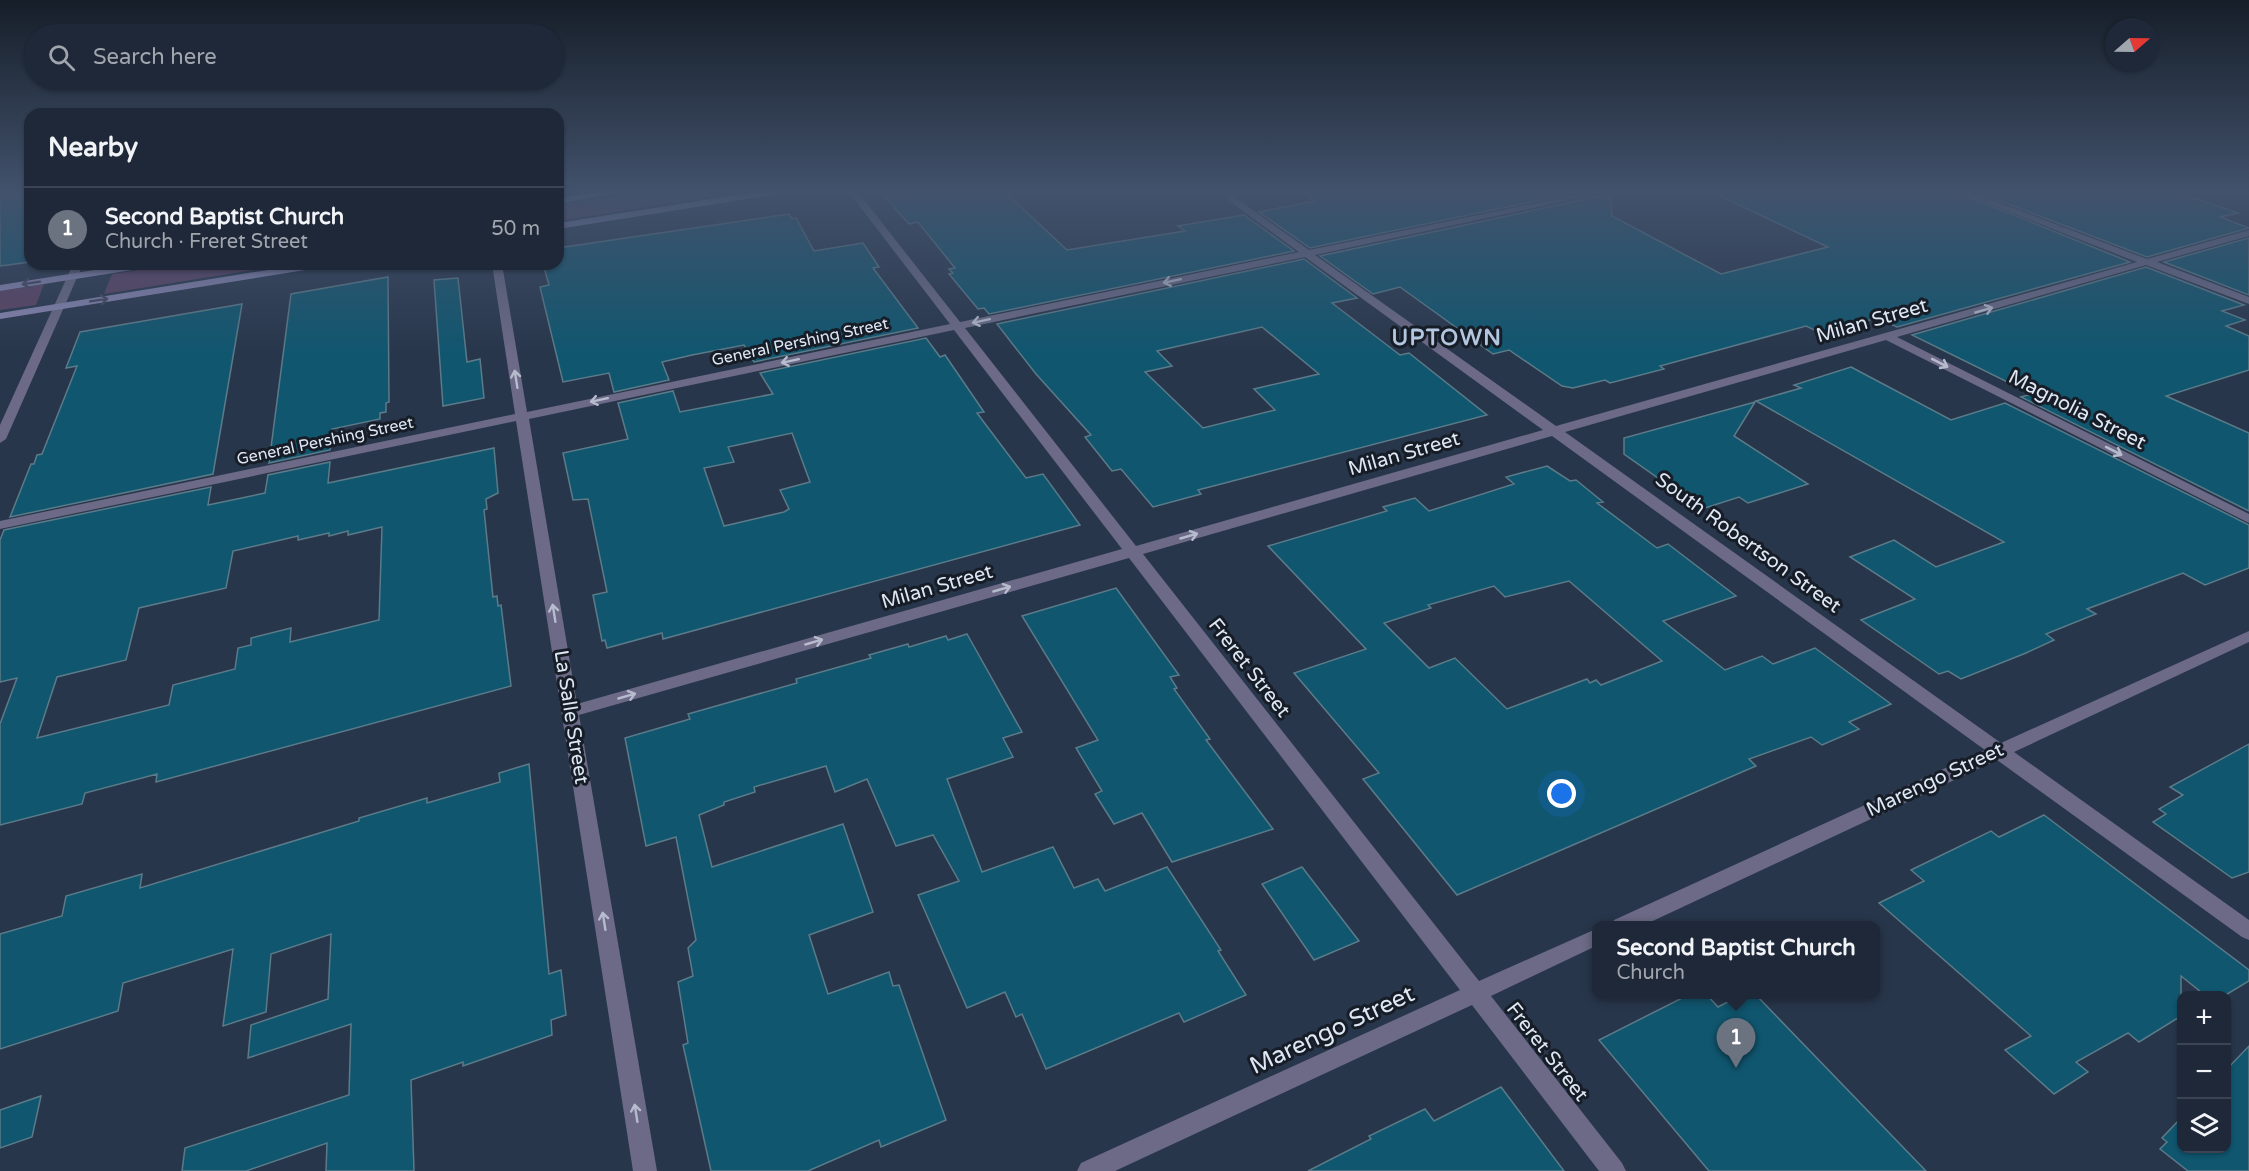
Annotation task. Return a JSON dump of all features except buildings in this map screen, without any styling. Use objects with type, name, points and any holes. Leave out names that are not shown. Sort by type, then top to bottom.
[{"type":"main road","points":[[0,288],[112,270]]},
{"type":"main road","points":[[0,316],[287,270]]},
{"type":"street","name":"Freret Street","points":[[895,246],[1614,1171]]},
{"type":"street","name":"South Robertson Street","points":[[1297,246],[2000,749],[2249,931]]},
{"type":"street","name":"General Pershing Street","points":[[0,525],[1342,246]]},
{"type":"street","points":[[2104,246],[2249,301]]},
{"type":"street","name":"Milan Street","points":[[570,712],[2209,246]]},
{"type":"street","points":[[0,439],[75,270]]},
{"type":"street","name":"La Salle Street","points":[[498,270],[645,1171]]},
{"type":"street","name":"Magnolia Street","points":[[1888,337],[2249,519]]},
{"type":"street","name":"Marengo Street","points":[[1632,921],[2249,636]]},
{"type":"street","name":"Marengo Street","points":[[1089,1171],[1592,939]]},
{"type":"shaded area","points":[[138,270],[254,270],[104,294],[112,274]]},
{"type":"shaded area","points":[[44,284],[36,305],[0,310],[0,291]]},
{"type":"place","name":"Second Baptist Church","points":[[1736,1068]]},
{"type":"district","name":"UPTOWN","points":[[1447,338]]}]
